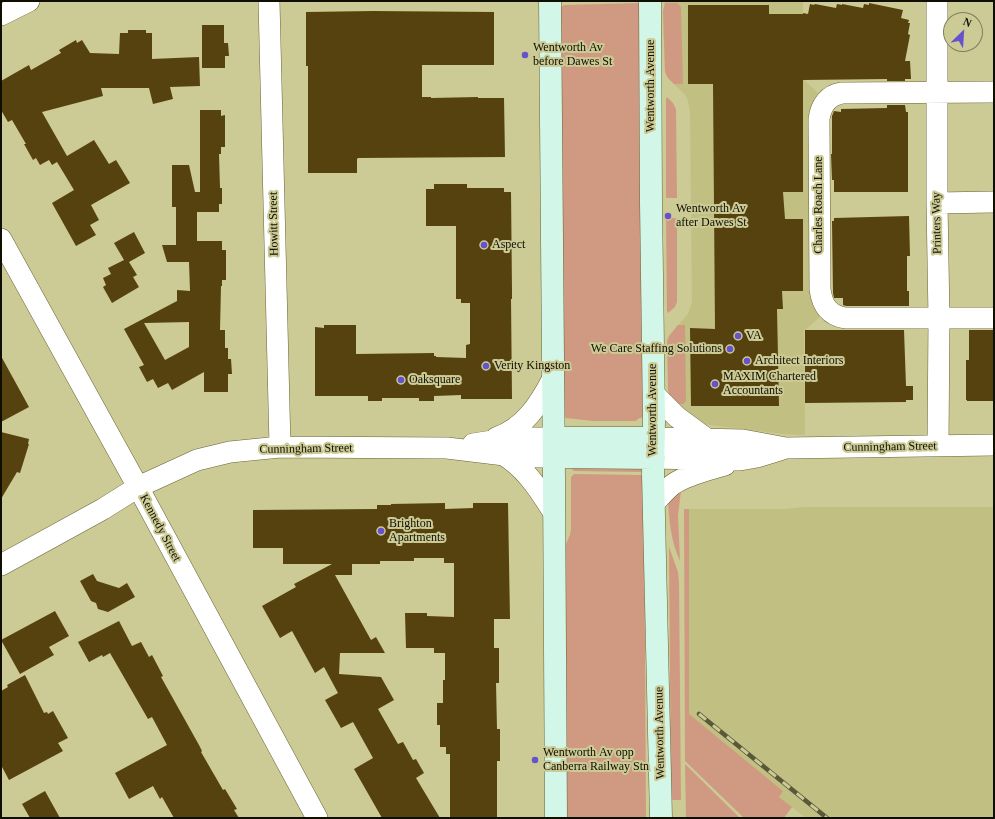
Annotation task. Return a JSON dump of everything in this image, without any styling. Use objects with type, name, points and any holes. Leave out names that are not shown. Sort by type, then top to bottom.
[{"type":"main road","points":[[550,1],[556,818]]},
{"type":"main road","name":"Wentworth Avenue","points":[[650,1],[654,503],[661,818]]},
{"type":"main road","name":"Cunningham Street","points":[[554,447],[654,448]]},
{"type":"street","points":[[1,15],[29,1]]},
{"type":"street","name":"Howitt Street","points":[[270,1],[280,447]]},
{"type":"street","name":"Printers Way","points":[[937,1],[937,203],[939,318],[938,446]]},
{"type":"street","name":"Charles Roach Lane","points":[[994,92],[842,93],[829,98],[824,103],[819,119],[820,289],[823,303],[828,310],[836,316],[851,318],[994,318]]},
{"type":"street","points":[[937,203],[994,202]]},
{"type":"street","name":"Kennedy Street","points":[[1,239],[138,487],[317,818]]},
{"type":"street","name":"Cunningham Street","points":[[482,443],[509,432],[528,416],[538,404],[553,378]]},
{"type":"street","points":[[654,394],[677,418],[707,439]]},
{"type":"street","name":"Cunningham Street","points":[[447,448],[512,438],[554,447]]},
{"type":"street","name":"Cunningham Street","points":[[654,448],[707,439],[743,440],[786,448],[994,446]]},
{"type":"street","name":"Cunningham Street","points":[[1,565],[103,509],[138,487],[197,460],[230,452],[280,447],[447,448],[521,457],[554,447]]},
{"type":"street","name":"Cunningham Street","points":[[654,448],[740,460]]},
{"type":"street","name":"Cunningham Street","points":[[654,503],[670,487],[698,474],[740,460],[757,457],[786,448]]},
{"type":"street","name":"Cunningham Street","points":[[501,454],[523,470],[554,513]]},
{"type":"shaded area","points":[[665,1],[803,1],[802,78],[821,96],[822,315],[804,331],[805,435],[782,434],[702,424],[691,420],[668,389],[668,338],[688,314],[692,302],[690,111],[685,95],[668,78],[665,72],[663,11]]},
{"type":"shaded area","points":[[641,3],[643,417],[636,421],[593,421],[566,418],[563,417],[560,8],[564,5]]},
{"type":"shaded area","points":[[665,3],[677,3],[681,7],[683,84],[674,84],[665,72],[663,11]]},
{"type":"shaded area","points":[[667,97],[676,109],[677,198],[666,198]]},
{"type":"shaded area","points":[[666,218],[677,218],[677,302],[675,307],[668,313],[667,311]]},
{"type":"shaded area","points":[[678,325],[685,325],[686,401],[683,404],[673,404],[668,389],[667,341]]},
{"type":"shaded area","points":[[571,468],[641,469],[643,471],[574,471]]},
{"type":"shaded area","points":[[574,474],[641,475],[644,477],[646,818],[566,818],[565,546],[571,529],[571,477]]},
{"type":"shaded area","points":[[681,491],[678,515],[680,561],[674,546],[671,531],[668,500]]},
{"type":"shaded area","points":[[804,507],[994,507],[994,818],[806,818],[779,797],[783,791],[689,715],[689,509],[785,509]]},
{"type":"shaded area","points":[[684,509],[689,509],[689,714],[783,791],[779,797],[792,807],[784,818],[744,818],[685,761]]},
{"type":"shaded area","points":[[669,547],[678,572],[679,583],[681,800],[671,800]]},
{"type":"shaded area","points":[[685,764],[740,818],[686,818]]},
{"type":"building","points":[[869,3],[903,10],[901,18],[909,20],[908,23],[910,23],[908,34],[910,35],[905,61],[910,61],[911,79],[905,79],[905,81],[887,81],[887,79],[803,80],[803,192],[783,192],[785,219],[803,219],[803,291],[782,291],[783,309],[777,309],[779,406],[691,406],[690,328],[715,329],[713,84],[688,84],[688,5],[769,5],[769,14],[808,14],[810,4],[836,8],[837,4],[842,4],[863,8],[864,4],[869,5]]},
{"type":"building","points":[[306,12],[494,12],[494,65],[422,65],[422,97],[504,98],[505,157],[358,158],[357,173],[308,173],[308,66],[306,66]]},
{"type":"building","points":[[202,25],[224,25],[224,43],[228,43],[229,56],[225,56],[225,68],[202,68]]},
{"type":"building","points":[[128,30],[146,30],[146,33],[152,33],[152,59],[199,57],[200,86],[170,87],[173,99],[153,104],[149,88],[101,88],[103,96],[42,112],[67,156],[94,140],[109,164],[116,160],[130,183],[91,205],[99,220],[90,225],[96,235],[76,246],[52,203],[74,190],[57,162],[52,165],[49,160],[40,165],[36,158],[33,160],[24,144],[26,144],[12,120],[8,122],[1,110],[1,81],[29,65],[31,70],[61,53],[59,50],[76,40],[77,43],[82,40],[90,53],[119,54],[120,33],[128,33]]},
{"type":"building","points":[[887,105],[905,105],[906,112],[908,112],[908,192],[834,192],[831,154],[832,116],[834,111],[841,112],[841,109],[887,108]]},
{"type":"building","points":[[200,110],[221,110],[221,116],[225,115],[225,147],[221,147],[221,154],[219,154],[222,204],[219,204],[219,212],[197,212],[197,241],[222,241],[222,250],[226,250],[226,280],[222,280],[221,286],[220,330],[225,330],[225,348],[228,348],[228,359],[231,359],[232,374],[228,374],[228,392],[204,392],[204,372],[172,390],[168,383],[158,388],[153,379],[147,382],[139,367],[144,365],[124,329],[177,301],[177,290],[190,291],[189,262],[167,262],[162,245],[176,245],[176,207],[172,207],[172,165],[189,165],[195,192],[200,192]],"holes":[[[189,322],[189,347],[165,360],[144,323]]]},
{"type":"building","points":[[434,184],[467,184],[467,188],[504,188],[504,192],[511,192],[512,399],[461,399],[461,395],[434,396],[434,401],[419,401],[419,398],[382,398],[382,401],[368,401],[368,396],[315,396],[315,327],[324,328],[324,325],[356,325],[356,354],[434,353],[434,356],[436,357],[466,358],[466,345],[470,344],[470,303],[461,303],[461,299],[456,299],[456,226],[426,226],[426,189],[434,189]]},
{"type":"building","points":[[909,216],[910,256],[907,256],[907,291],[909,291],[909,306],[846,306],[843,305],[843,298],[834,298],[832,221],[834,221],[834,218]]},
{"type":"building","points":[[134,232],[145,253],[129,262],[137,275],[133,277],[139,287],[112,303],[103,287],[106,285],[103,278],[111,274],[108,268],[124,260],[114,243]]},
{"type":"building","points":[[805,330],[904,330],[906,386],[913,386],[913,400],[906,400],[906,402],[805,403]]},
{"type":"building","points":[[969,330],[994,330],[994,401],[966,400],[966,360],[969,360]]},
{"type":"building","points":[[1,356],[29,407],[1,422]]},
{"type":"building","points":[[1,432],[29,439],[29,444],[20,473],[17,472],[1,499]]},
{"type":"building","points":[[445,503],[445,509],[473,508],[473,503],[508,503],[510,619],[494,619],[494,648],[499,648],[499,683],[496,683],[497,729],[500,729],[500,761],[497,761],[497,818],[450,818],[450,754],[446,754],[446,747],[440,747],[440,725],[437,725],[437,703],[443,703],[445,653],[434,653],[434,648],[406,648],[405,613],[427,613],[427,616],[454,617],[454,563],[444,563],[444,558],[414,558],[414,561],[380,561],[380,564],[352,564],[352,575],[335,575],[371,640],[376,637],[385,653],[340,653],[339,674],[381,677],[394,700],[378,709],[398,744],[403,742],[413,760],[416,759],[424,773],[416,778],[440,818],[382,818],[354,769],[373,758],[353,722],[341,728],[325,700],[338,693],[324,667],[315,673],[292,631],[280,638],[262,606],[296,587],[294,584],[332,564],[283,564],[283,548],[253,548],[253,510],[377,509],[377,505]]},
{"type":"building","points":[[93,574],[97,581],[119,588],[127,583],[135,597],[108,612],[98,609],[96,603],[91,601],[80,581]]},
{"type":"building","points":[[55,611],[69,636],[49,647],[54,655],[20,674],[1,640]]},
{"type":"building","points":[[119,621],[132,646],[141,642],[149,657],[152,655],[163,676],[161,677],[199,745],[202,751],[201,752],[223,790],[225,789],[237,809],[234,810],[239,818],[174,818],[162,797],[160,799],[153,786],[129,799],[115,773],[167,745],[152,717],[148,719],[110,653],[103,657],[102,655],[89,662],[78,642]]},
{"type":"building","points":[[25,675],[44,713],[47,712],[48,714],[53,711],[68,738],[58,743],[63,751],[9,780],[1,765],[1,691],[8,687],[7,685]]},
{"type":"building","points":[[45,791],[60,818],[30,818],[22,804]]},
{"type":"railway","points":[[699,714],[827,818]]},
{"type":"place","name":"Wentworth Av before Dawes St","points":[[525,55]]},
{"type":"place","name":"Wentworth Av after Dawes St","points":[[668,216]]},
{"type":"place","name":"Aspect","points":[[484,245]]},
{"type":"place","name":"VA","points":[[738,336]]},
{"type":"place","name":"We Care Staffing Solutions","points":[[730,349]]},
{"type":"place","name":"Architect Interiors","points":[[747,361]]},
{"type":"place","name":"Verity Kingston","points":[[486,366]]},
{"type":"place","name":"Oaksquare","points":[[401,380]]},
{"type":"place","name":"MAXIM Chartered Accountants","points":[[715,384]]},
{"type":"place","name":"Brighton Apartments","points":[[381,531]]},
{"type":"place","name":"Wentworth Av opp Canberra Railway Stn","points":[[535,760]]}]
